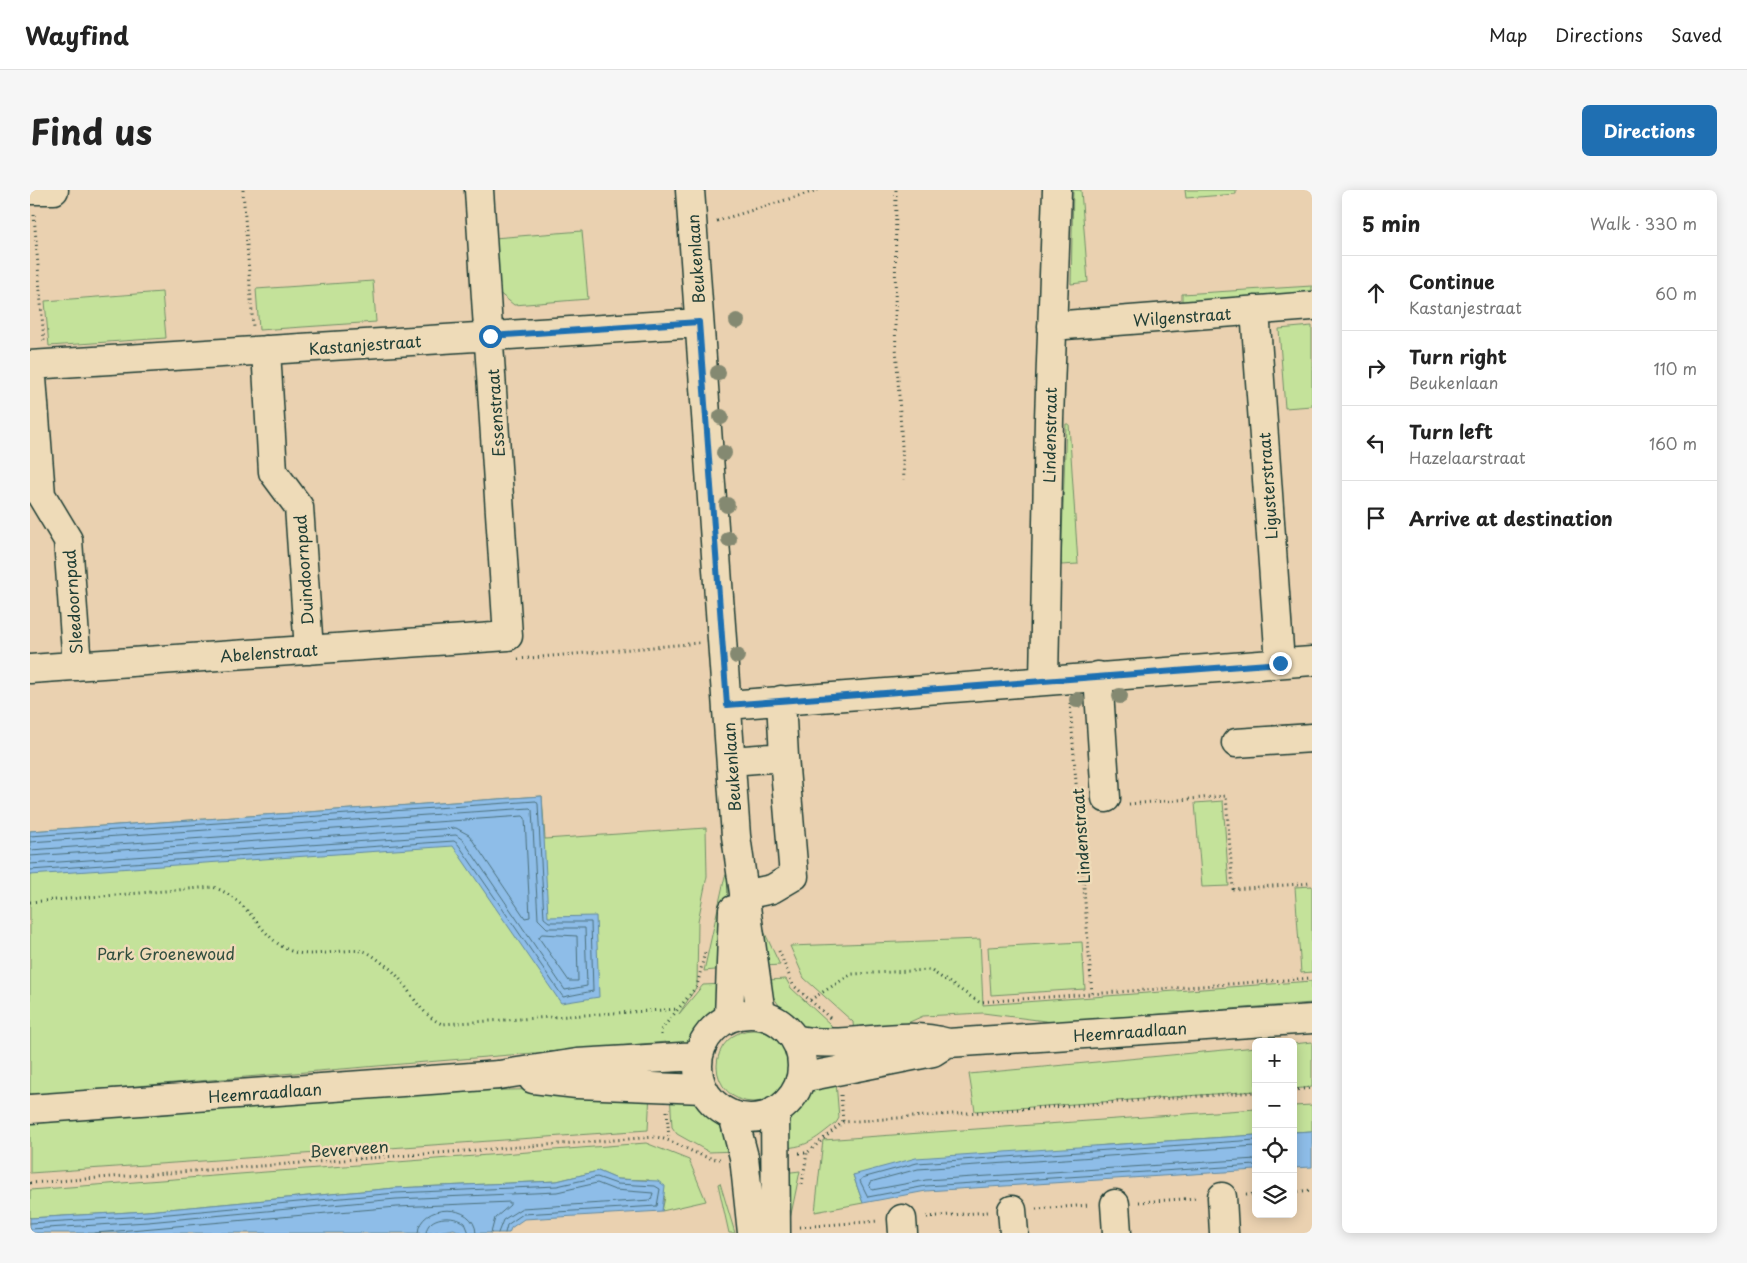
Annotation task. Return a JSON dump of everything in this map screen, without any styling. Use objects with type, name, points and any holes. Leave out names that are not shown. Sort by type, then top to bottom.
[{"type":"street","name":"Essenstraat","points":[[479,190],[490,336],[508,636]]},
{"type":"street","name":"Beukenlaan","points":[[690,190],[736,836],[760,1014]]},
{"type":"street","name":"Lindenstraat","points":[[1056,679],[1052,326],[1057,190]]},
{"type":"street","name":"Wilgenstraat","points":[[1052,326],[1312,306]]},
{"type":"street","name":"Ligusterstraat","points":[[1255,310],[1280,663]]},
{"type":"street","name":"Kastanjestraat","points":[[35,365],[699,322]]},
{"type":"street","name":"Duindoornpad","points":[[261,351],[273,472],[299,507],[309,650]]},
{"type":"street","name":"Sleedoornpad","points":[[35,365],[41,495],[68,540],[77,666]]},
{"type":"street","name":"Abelenstraat","points":[[30,669],[508,636]]},
{"type":"street","points":[[727,705],[1312,660]]},
{"type":"street","name":"Lindenstraat","points":[[1098,676],[1107,803]]},
{"type":"street","points":[[744,894],[772,888],[794,876],[781,700]]},
{"type":"street","points":[[1236,743],[1312,738]]},
{"type":"street","points":[[731,761],[784,757]]},
{"type":"street","name":"Beukenlaan","points":[[729,1017],[736,836]]},
{"type":"street","points":[[745,1013],[760,1014],[774,1019],[786,1028],[795,1039],[802,1065],[801,1078],[795,1092],[787,1103],[775,1111],[762,1116],[748,1118],[733,1115],[715,1105],[703,1089],[699,1078],[698,1056],[709,1033],[729,1017],[745,1013]]},
{"type":"street","name":"Heemraadlaan","points":[[795,1039],[809,1043],[837,1043],[927,1037],[948,1043],[1312,1019]]},
{"type":"street","name":"Heemraadlaan","points":[[801,1078],[933,1052],[948,1043]]},
{"type":"street","name":"Heemraadlaan","points":[[30,1109],[499,1075],[577,1063],[698,1056]]},
{"type":"street","name":"Heemraadlaan","points":[[499,1075],[577,1084],[666,1086],[703,1089]]},
{"type":"street","points":[[775,1111],[776,1233]]},
{"type":"street","points":[[733,1115],[744,1157],[752,1233]]},
{"type":"street","points":[[1222,1196],[1224,1233]]},
{"type":"street","points":[[1115,1204],[1117,1233]]},
{"type":"path","points":[[243,190],[261,351]]},
{"type":"path","points":[[693,228],[818,190]]},
{"type":"path","points":[[896,190],[895,328],[904,480]]},
{"type":"path","points":[[35,365],[39,191]]},
{"type":"path","points":[[508,636],[510,660],[722,641]]},
{"type":"path","name":"Lindenstraat","points":[[1056,679],[1078,808],[1092,994]]},
{"type":"path","points":[[1078,808],[1107,803],[1226,796],[1233,889],[1312,883]]},
{"type":"path","points":[[30,902],[213,887],[229,892],[251,913],[275,943],[292,951],[315,953],[364,951],[390,968],[430,1019],[442,1024],[678,1009]]},
{"type":"path","points":[[777,946],[793,985],[831,1019],[837,1043]]},
{"type":"path","points":[[663,1058],[661,1030],[697,986],[706,948]]},
{"type":"path","points":[[810,1000],[852,974],[930,970],[979,1002],[1312,978]]},
{"type":"path","points":[[839,1072],[842,1122],[1252,1092]]},
{"type":"path","points":[[666,1086],[669,1139],[690,1150]]},
{"type":"path","points":[[1297,1090],[1312,1088]]},
{"type":"path","name":"Beverveen","points":[[30,1183],[655,1137],[669,1139]]},
{"type":"path","points":[[1297,1192],[1312,1190]]},
{"type":"green space","points":[[1073,190],[1081,190],[1088,282],[1071,284]]},
{"type":"green space","points":[[1185,190],[1236,190],[1236,194],[1186,198]]},
{"type":"green space","points":[[582,231],[588,299],[514,305],[498,292],[494,238]]},
{"type":"green space","points":[[373,281],[376,322],[259,330],[256,289]]},
{"type":"green space","points":[[1312,286],[1312,293],[1182,302],[1182,294]]},
{"type":"green space","points":[[162,292],[166,338],[49,346],[45,301]]},
{"type":"green space","points":[[1312,326],[1312,406],[1285,408],[1279,329]]},
{"type":"green space","points":[[1066,424],[1069,424],[1078,564],[1061,565]]},
{"type":"green space","name":"Park Groenewoud","points":[[542,796],[545,839],[706,828],[707,876],[698,921],[697,986],[679,1014],[703,985],[724,984],[718,1013],[689,1042],[666,1050],[666,1042],[30,1095],[30,831]]},
{"type":"green space","points":[[1223,801],[1229,886],[1202,887],[1195,803]]},
{"type":"green space","points":[[728,872],[726,969],[704,971],[725,876]]},
{"type":"green space","points":[[1312,886],[1312,972],[1301,973],[1295,887]]},
{"type":"green space","points":[[761,925],[780,965],[765,966]]},
{"type":"green space","points":[[980,939],[983,1005],[1312,981],[1312,1003],[1053,1022],[983,1013],[923,1016],[883,1034],[854,1035],[853,1022],[804,978],[790,946]]},
{"type":"green space","points":[[1082,942],[1085,989],[991,995],[988,947]]},
{"type":"green space","points":[[786,979],[791,988],[831,1025],[832,1036],[807,1031],[783,1011],[772,995],[768,980]]},
{"type":"green space","points":[[753,1030],[773,1036],[783,1046],[789,1066],[783,1086],[773,1096],[753,1102],[733,1096],[723,1086],[717,1066],[723,1046],[733,1036]]},
{"type":"green space","points":[[1312,1042],[1312,1087],[1297,1089],[1297,1044]]},
{"type":"green space","points":[[1252,1047],[1252,1091],[975,1111],[969,1074]]},
{"type":"green space","points":[[836,1082],[839,1118],[836,1123],[806,1144],[783,1148],[785,1124],[790,1116],[811,1092],[821,1086]]},
{"type":"green space","points":[[557,1089],[650,1092],[648,1130],[30,1173],[30,1119],[462,1091]]},
{"type":"green space","points":[[670,1092],[698,1100],[723,1123],[737,1151],[709,1152],[677,1134],[672,1127]]},
{"type":"green space","points":[[1312,1105],[1312,1131],[1297,1132],[1297,1106]]},
{"type":"green space","points":[[1252,1109],[1252,1135],[1107,1145],[853,1175],[863,1203],[815,1212],[823,1140]]},
{"type":"green space","points":[[646,1143],[689,1160],[706,1201],[662,1211],[665,1197],[649,1180],[617,1179],[598,1171],[557,1181],[395,1188],[147,1211],[30,1218],[30,1190]]},
{"type":"green space","points":[[800,1171],[789,1224],[783,1173]]},
{"type":"green space","points":[[720,1183],[735,1233],[729,1233],[718,1184]]},
{"type":"water","points":[[542,796],[548,917],[596,916],[599,997],[561,1003],[453,846],[30,875],[30,831]]},
{"type":"water","points":[[1312,1131],[1312,1167],[1297,1168],[1297,1132]]},
{"type":"water","points":[[1252,1135],[1252,1170],[926,1191],[863,1203],[853,1175],[916,1158]]},
{"type":"water","points":[[598,1171],[617,1179],[658,1181],[665,1186],[662,1211],[524,1219],[511,1228],[509,1233],[462,1233],[454,1229],[431,1233],[30,1233],[30,1218],[147,1211],[395,1188],[557,1181]]},
{"type":"route","points":[[490,336],[699,322],[727,705],[1280,663]]}]
